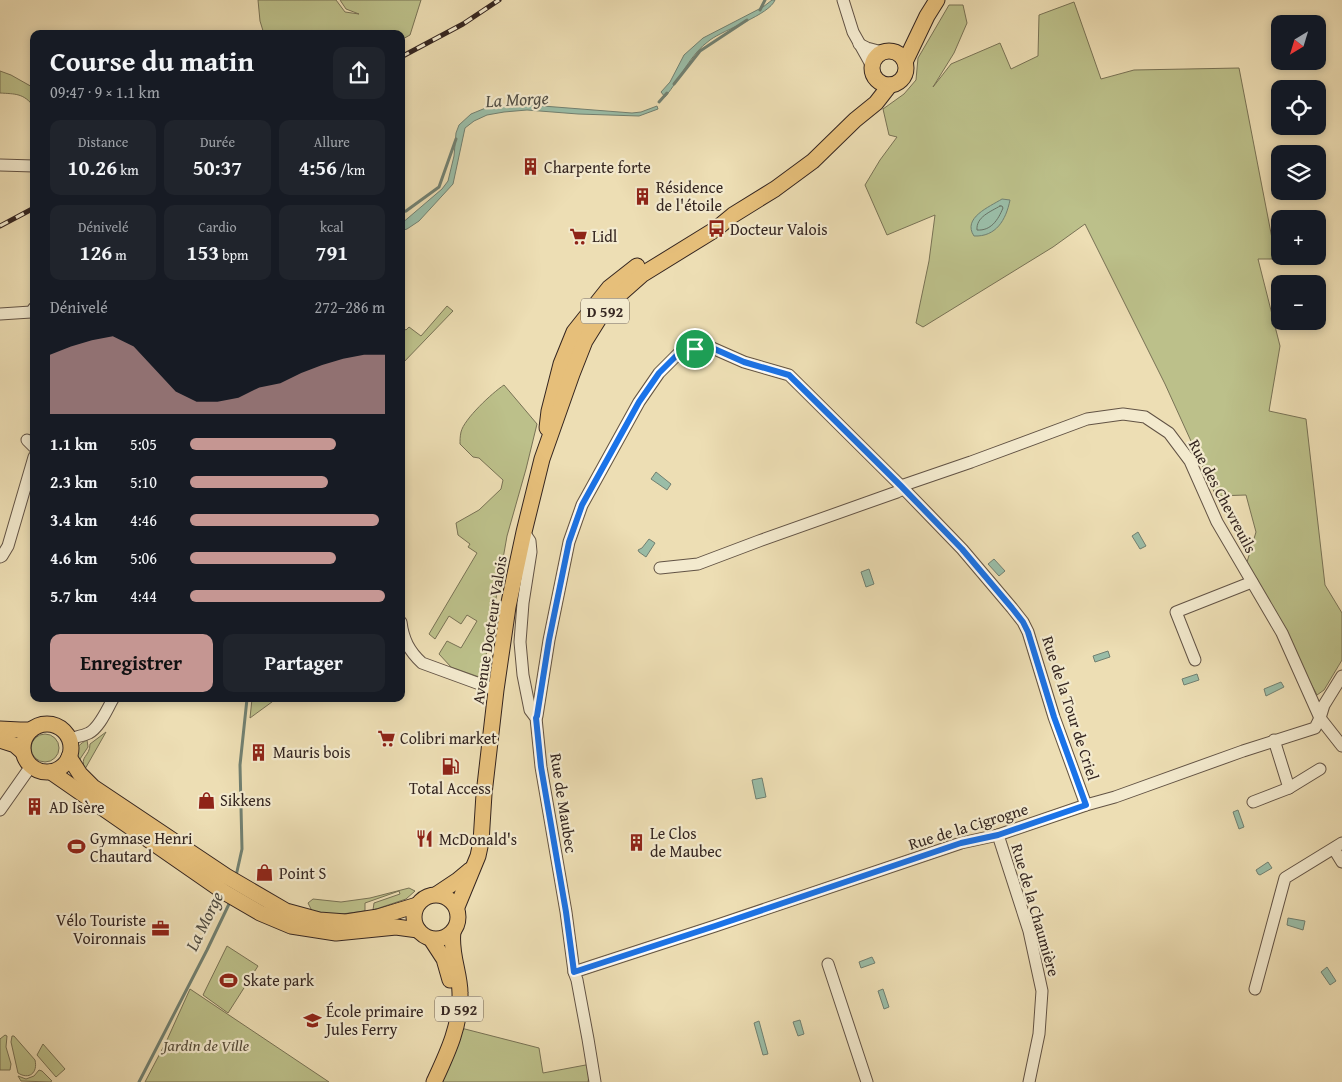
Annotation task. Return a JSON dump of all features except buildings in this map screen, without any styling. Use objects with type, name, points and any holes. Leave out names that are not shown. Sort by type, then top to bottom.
[{"type":"main road","points":[[905,62],[927,16],[937,0]]},
{"type":"main road","points":[[887,52],[897,53],[902,57],[905,62],[906,71],[899,82],[890,86],[880,83],[872,71],[874,60],[877,55],[887,52],[906,41],[927,16]]},
{"type":"main road","name":"Avenue Docteur Valois","points":[[855,120],[872,89],[872,71]]},
{"type":"main road","name":"Avenue Docteur Valois","points":[[472,867],[478,856],[481,842],[484,794],[508,607],[542,459],[549,411],[561,364],[574,332],[609,288],[637,267],[704,225],[733,216],[776,189],[813,161],[855,120],[876,103],[890,86]]},
{"type":"main road","points":[[41,725],[52,725],[62,730],[69,739],[71,748],[69,757],[65,764],[58,769],[51,772],[40,771],[31,766],[26,760],[23,752],[23,743],[26,736],[41,725]]},
{"type":"main road","points":[[0,728],[32,730]]},
{"type":"main road","points":[[0,740],[15,745],[23,752]]},
{"type":"main road","points":[[69,757],[80,774],[93,787],[226,876],[286,911],[319,920],[346,922],[378,917],[417,905]]},
{"type":"main road","points":[[51,772],[224,892],[260,913],[291,926],[325,932],[344,933],[396,927],[418,930]]},
{"type":"main road","name":"D 592","points":[[437,894],[458,880],[472,867]]},
{"type":"main road","name":"D 592","points":[[457,907],[472,867]]},
{"type":"main road","points":[[437,894],[450,899],[457,907],[458,925],[447,937],[431,939],[424,936],[418,930],[414,922],[414,913],[417,905],[423,898],[437,894]]},
{"type":"main road","name":"D 592","points":[[434,1082],[456,1028],[459,1013],[460,994],[453,932]]},
{"type":"main road","name":"D 592","points":[[423,1082],[447,1022],[453,989],[444,959],[431,939]]},
{"type":"street","points":[[842,0],[853,32],[872,71]]},
{"type":"street","points":[[859,44],[867,48],[887,52]]},
{"type":"street","points":[[0,165],[30,166]]},
{"type":"street","points":[[0,314],[30,312]]},
{"type":"street","name":"Rue de la Tour de Criel","points":[[536,718],[549,640],[569,542],[582,505],[639,402],[659,373],[678,354],[710,347],[744,362],[789,375],[962,549],[1023,622],[1028,632],[1054,717],[1086,805]]},
{"type":"street","name":"Rue des Chevreuils","points":[[902,487],[1086,418],[1123,414],[1145,417],[1169,433],[1190,461],[1217,522],[1282,633],[1320,718],[1342,746]]},
{"type":"street","points":[[0,557],[8,546],[30,471]]},
{"type":"street","points":[[660,568],[698,564],[897,492],[902,487]]},
{"type":"street","name":"Rue de Maubec","points":[[524,532],[530,541],[531,552],[523,603],[520,642],[523,675],[530,710],[536,718],[541,767],[574,972],[595,1082]]},
{"type":"street","points":[[1195,660],[1176,612],[1252,582]]},
{"type":"street","points":[[405,641],[413,654],[422,663],[496,690]]},
{"type":"street","name":"Rue de la Cigrogne","points":[[574,972],[961,843],[998,835],[1115,797],[1274,740],[1315,728],[1324,705],[1342,676]]},
{"type":"street","points":[[69,739],[88,734],[93,730],[111,702]]},
{"type":"street","points":[[1274,740],[1289,788]]},
{"type":"street","points":[[0,810],[31,766]]},
{"type":"street","points":[[1254,802],[1289,788],[1320,769]]},
{"type":"street","name":"Rue de la Chaumière","points":[[998,835],[1029,931],[1042,991],[1039,1034],[1029,1082]]},
{"type":"street","points":[[1255,989],[1285,878],[1338,846],[1342,862]]},
{"type":"street","points":[[828,964],[867,1082]]},
{"type":"green space","points":[[258,0],[336,0],[345,12],[359,14],[346,9],[340,0],[421,0],[410,35],[405,38],[405,30],[263,30]]},
{"type":"green space","points":[[1074,2],[1101,79],[1134,70],[1239,68],[1271,233],[1271,259],[1258,259],[1271,310],[1271,330],[1276,330],[1280,346],[1269,411],[1306,419],[1325,585],[1342,613],[1342,660],[1324,690],[1317,695],[1247,562],[1256,532],[1246,495],[1216,496],[1165,384],[1085,224],[1053,247],[923,327],[916,323],[929,261],[935,215],[887,235],[865,185],[897,137],[889,135],[883,109],[904,94],[916,80],[918,58],[949,5],[963,5],[967,23],[954,53],[933,87],[951,64],[1000,43],[1011,69],[1038,56],[1039,15]]},
{"type":"green space","points":[[0,71],[30,86],[30,102],[15,94],[0,93]]},
{"type":"green space","points":[[447,306],[453,311],[405,361],[405,329],[409,327],[421,336]]},
{"type":"green space","points":[[504,385],[537,424],[507,536],[482,678],[451,667],[439,654],[447,641],[461,648],[477,621],[467,615],[461,624],[449,616],[435,639],[429,634],[477,553],[468,547],[470,544],[458,535],[456,523],[479,510],[501,489],[503,480],[479,458],[473,457],[460,444],[461,432],[467,420]]},
{"type":"green space","points":[[252,702],[272,702],[250,718]]},
{"type":"green space","points":[[106,732],[85,769],[83,761],[90,748],[90,744]]},
{"type":"green space","points":[[45,734],[55,738],[59,748],[55,758],[45,762],[35,758],[31,748],[35,738]]},
{"type":"green space","points":[[87,740],[88,747],[80,759],[80,767],[77,759],[77,748]]},
{"type":"green space","points":[[409,888],[415,891],[406,899],[373,910],[374,903],[400,894],[399,891],[365,903],[365,911],[334,915],[312,911],[308,903],[313,899],[341,902],[370,898]]},
{"type":"green space","name":"Skate park","points":[[227,946],[258,966],[228,1013],[203,995]]},
{"type":"green space","name":"Jardin de Ville","points":[[190,989],[329,1082],[145,1082],[167,1040]]},
{"type":"green space","points":[[461,1028],[539,1048],[543,1073],[591,1064],[588,1082],[439,1082]]},
{"type":"green space","points":[[5,1035],[7,1036],[6,1047],[11,1064],[10,1070],[0,1070],[0,1039]]},
{"type":"green space","points":[[12,1036],[35,1060],[36,1065],[32,1074],[26,1076],[18,1073],[11,1042]]},
{"type":"green space","points":[[43,1044],[65,1069],[56,1077],[37,1055]]},
{"type":"green space","points":[[39,1070],[52,1081],[21,1081],[18,1076],[26,1079],[34,1076]]},
{"type":"water","points":[[772,0],[775,0],[764,11],[710,40],[703,46],[691,59],[665,97],[661,92],[670,82],[684,55],[703,38],[763,7]]},
{"type":"water","points":[[493,105],[507,107],[530,105],[632,113],[657,106],[658,109],[639,116],[527,110],[487,115],[474,121],[465,128],[453,184],[419,221],[405,230],[405,221],[442,189],[448,181],[454,156],[456,133],[459,125],[471,114]]},
{"type":"water","points":[[1002,199],[1010,200],[1006,214],[999,226],[988,234],[974,236],[971,224],[974,218],[984,209]]},
{"type":"water","points":[[656,472],[671,484],[667,490],[651,479]]},
{"type":"water","points":[[1138,532],[1146,546],[1140,549],[1132,536]]},
{"type":"water","points":[[649,539],[655,543],[646,557],[638,550]]},
{"type":"water","points":[[994,559],[1005,571],[999,576],[988,564]]},
{"type":"water","points":[[869,569],[874,584],[866,587],[861,572]]},
{"type":"water","points":[[1108,651],[1110,657],[1095,662],[1093,656]]},
{"type":"water","points":[[1197,674],[1199,680],[1184,685],[1182,679]]},
{"type":"water","points":[[1281,682],[1284,687],[1266,696],[1264,689]]},
{"type":"water","points":[[762,778],[766,797],[756,799],[752,780]]},
{"type":"water","points":[[1238,810],[1244,827],[1239,829],[1233,812]]},
{"type":"water","points":[[1268,862],[1272,868],[1260,875],[1258,874],[1256,870]]},
{"type":"water","points":[[1288,918],[1305,921],[1303,930],[1287,925]]},
{"type":"water","points":[[872,957],[875,963],[861,968],[859,962]]},
{"type":"water","points":[[1327,967],[1336,981],[1330,985],[1321,972]]},
{"type":"water","points":[[883,989],[889,1007],[884,1009],[878,991]]},
{"type":"water","points":[[800,1020],[804,1034],[798,1036],[793,1022]]},
{"type":"water","points":[[759,1021],[768,1054],[763,1055],[754,1023]]},
{"type":"waterway","name":"La Morge","points":[[760,10],[765,0]]},
{"type":"waterway","name":"La Morge","points":[[674,84],[700,51],[747,20]]},
{"type":"waterway","name":"La Morge","points":[[659,102],[667,93]]},
{"type":"waterway","name":"La Morge","points":[[405,211],[439,187],[456,139]]},
{"type":"waterway","name":"La Morge","points":[[236,876],[242,849],[240,765],[247,702]]},
{"type":"waterway","name":"La Morge","points":[[139,1082],[230,902]]},
{"type":"railway","points":[[405,55],[463,24],[499,0]]},
{"type":"railway","points":[[0,226],[30,210]]},
{"type":"place","name":"Charpente forte","points":[[530,167]]},
{"type":"place","name":"Résidence de l'étoile","points":[[642,196]]},
{"type":"place","name":"Docteur Valois","points":[[716,229]]},
{"type":"place","name":"Lidl","points":[[578,236]]},
{"type":"place","name":"Colibri market","points":[[386,738]]},
{"type":"place","name":"Mauris bois","points":[[259,752]]},
{"type":"place","name":"Total Access","points":[[450,766]]},
{"type":"place","name":"Sikkens","points":[[206,800]]},
{"type":"place","name":"AD Isère","points":[[35,807]]},
{"type":"place","name":"McDonald's","points":[[425,839]]},
{"type":"place","name":"Le Clos de Maubec","points":[[636,842]]},
{"type":"place","name":"Gymnase Henri Chautard","points":[[76,847]]},
{"type":"place","name":"Point S","points":[[265,873]]},
{"type":"place","name":"Vélo Touriste Voironnais","points":[[160,929]]},
{"type":"place","name":"Skate park","points":[[229,980]]},
{"type":"place","name":"École primaire Jules Ferry","points":[[312,1020]]},
{"type":"route","points":[[710,347],[744,362],[789,375],[901,486],[989,580],[1023,622],[1028,632],[1054,717],[1086,805],[998,835],[961,843],[574,972],[566,912],[541,767],[536,718],[549,640],[569,542],[582,505],[639,402],[659,373],[678,354],[695,349],[710,347]]}]
